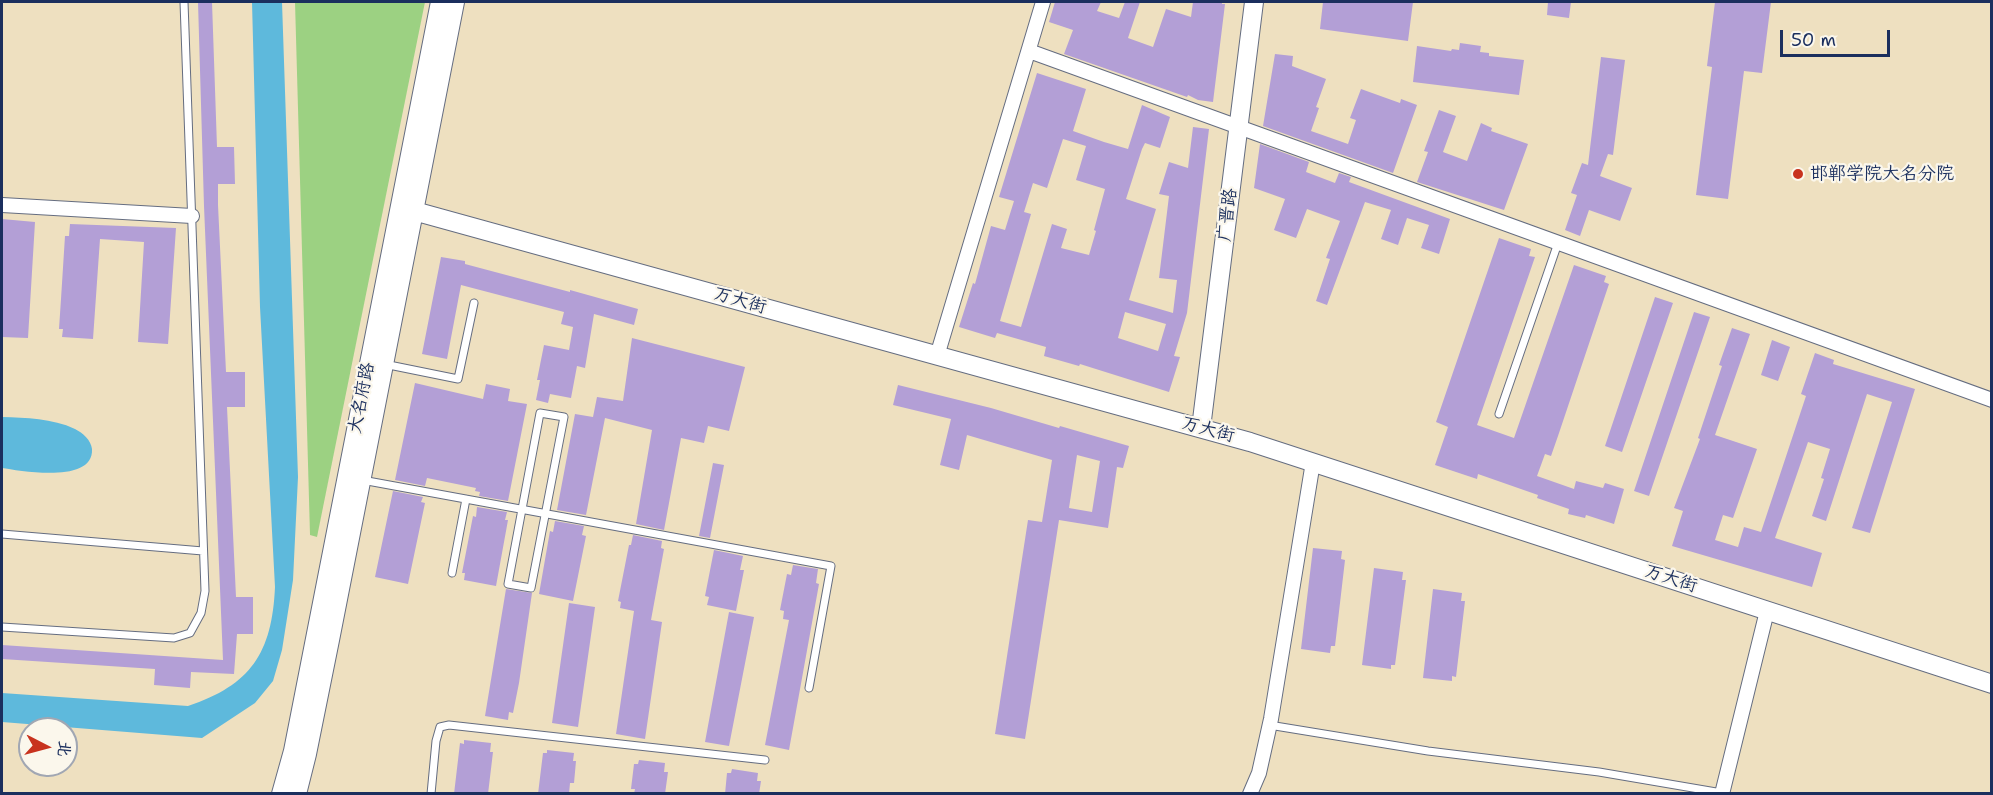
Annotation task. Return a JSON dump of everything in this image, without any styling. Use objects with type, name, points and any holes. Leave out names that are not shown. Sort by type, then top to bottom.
[{"type":"street","name":"大名府路","points":[[281,794],[293,751],[440,2]]},
{"type":"street","name":"大名府路","points":[[297,794],[308,754],[455,2]]},
{"type":"street","points":[[937,356],[1043,2]]},
{"type":"street","name":"广晋路","points":[[1201,428],[1254,2]]},
{"type":"street","points":[[1029,51],[1992,400]]},
{"type":"street","points":[[2,205],[192,216]]},
{"type":"street","name":"万大街","points":[[414,211],[1201,428],[1313,462],[1992,684]]},
{"type":"street","points":[[1250,794],[1258,773],[1269,725],[1313,462]]},
{"type":"street","points":[[1722,794],[1767,611]]},
{"type":"lane","points":[[2,627],[174,638],[190,633],[201,613],[205,591],[184,2]]},
{"type":"lane","points":[[1498,414],[1558,243]]},
{"type":"lane","points":[[384,363],[458,379],[474,303]]},
{"type":"lane","points":[[540,413],[564,417],[545,514],[531,588],[508,584],[540,413]]},
{"type":"lane","points":[[362,480],[831,566],[809,688]]},
{"type":"lane","points":[[452,573],[466,500]]},
{"type":"lane","points":[[2,534],[203,551]]},
{"type":"lane","points":[[431,794],[436,741],[440,727],[449,725],[765,760]]},
{"type":"lane","points":[[1269,725],[1428,751],[1599,772],[1722,794]]},
{"type":"green space","points":[[295,2],[425,2],[317,537],[310,535]]},
{"type":"water","points":[[252,2],[282,2],[298,477],[293,580],[282,650],[273,681],[255,703],[202,738],[78,728],[78,717],[18,717],[18,723],[2,722],[2,693],[188,706],[228,688],[254,663],[263,648],[269,630],[275,587],[260,307]]},
{"type":"water","points":[[2,417],[30,418],[75,429],[90,443],[92,449],[89,460],[81,467],[55,473],[2,468]]},
{"type":"building","points":[[198,2],[212,2],[217,147],[234,147],[235,184],[218,184],[218,205],[226,372],[245,372],[245,407],[227,407],[236,597],[253,597],[253,634],[237,634],[234,674],[191,672],[190,688],[154,685],[155,669],[2,659],[2,645],[223,660]]},
{"type":"building","points":[[1055,2],[1101,2],[1097,11],[1119,18],[1125,2],[1140,2],[1128,38],[1153,47],[1166,9],[1191,17],[1193,2],[1222,2],[1225,4],[1213,102],[1198,100],[1188,95],[1187,97],[1064,54],[1073,30],[1049,22]]},
{"type":"building","points":[[1323,2],[1413,2],[1408,41],[1320,29]]},
{"type":"building","points":[[1548,2],[1571,2],[1569,18],[1547,15]]},
{"type":"building","points":[[1715,2],[1771,2],[1762,73],[1744,71],[1728,199],[1696,195],[1712,67],[1707,66]]},
{"type":"building","points":[[1460,43],[1481,46],[1480,52],[1489,53],[1489,56],[1524,60],[1519,95],[1413,82],[1417,46],[1451,51],[1452,49],[1459,50]]},
{"type":"building","points":[[1275,54],[1293,56],[1292,66],[1326,79],[1316,107],[1319,108],[1311,131],[1348,144],[1356,120],[1350,118],[1361,89],[1400,103],[1401,99],[1417,105],[1393,173],[1263,126]]},
{"type":"building","points":[[1601,57],[1625,60],[1613,155],[1608,154],[1600,176],[1632,188],[1620,221],[1589,210],[1580,236],[1565,230],[1577,195],[1571,193],[1582,163],[1588,165]]},
{"type":"building","points":[[1037,73],[1086,89],[1073,131],[1104,142],[1128,149],[1142,105],[1170,117],[1160,148],[1145,143],[1126,199],[1156,209],[1129,300],[1173,313],[1177,280],[1159,278],[1169,196],[1159,194],[1169,162],[1188,168],[1193,127],[1209,129],[1187,313],[1174,356],[1180,357],[1169,392],[1080,364],[1079,366],[1044,356],[1046,347],[997,333],[995,338],[959,327],[973,283],[975,284],[991,226],[1005,230],[1014,201],[999,197]],"holes":[[[1063,139],[1086,146],[1076,180],[1105,189],[1094,230],[1096,231],[1089,255],[1061,248],[1067,229],[1052,224],[1021,327],[1000,321],[1031,214],[1024,212],[1033,183],[1047,188]],[[1125,312],[1166,324],[1158,351],[1118,338]]]},
{"type":"building","points":[[1439,110],[1456,116],[1443,152],[1467,161],[1481,123],[1492,128],[1491,131],[1528,144],[1504,210],[1417,182],[1428,152],[1424,151]]},
{"type":"building","points":[[1260,144],[1309,162],[1306,172],[1335,183],[1339,173],[1351,177],[1349,182],[1450,219],[1439,254],[1421,248],[1429,225],[1407,218],[1398,245],[1381,239],[1391,210],[1365,202],[1327,305],[1316,301],[1330,259],[1326,258],[1340,221],[1307,209],[1296,238],[1274,230],[1285,199],[1254,188]]},
{"type":"building","points":[[2,219],[35,222],[28,338],[2,337]]},
{"type":"building","points":[[70,224],[176,228],[168,344],[138,342],[144,242],[100,239],[93,339],[62,337],[63,329],[59,329],[65,236],[69,236]]},
{"type":"building","points":[[1499,238],[1531,249],[1529,256],[1535,257],[1477,425],[1514,438],[1574,265],[1606,276],[1604,282],[1609,284],[1558,436],[1551,456],[1545,454],[1537,476],[1574,489],[1576,481],[1603,488],[1605,483],[1624,489],[1614,524],[1586,515],[1585,518],[1568,514],[1569,509],[1537,498],[1538,495],[1478,474],[1477,479],[1435,465],[1448,427],[1436,422]]},
{"type":"building","points":[[441,257],[465,261],[465,264],[638,309],[634,325],[594,314],[585,368],[577,366],[571,398],[550,394],[548,403],[536,400],[540,380],[537,380],[544,345],[569,350],[573,327],[561,324],[564,312],[461,285],[447,359],[422,354]]},
{"type":"building","points":[[1655,297],[1673,303],[1622,452],[1605,446]]},
{"type":"building","points":[[1694,312],[1710,317],[1649,496],[1634,491]]},
{"type":"building","points":[[1732,328],[1750,334],[1715,435],[1757,449],[1733,518],[1723,515],[1715,540],[1738,547],[1744,527],[1761,532],[1806,396],[1801,394],[1815,353],[1834,360],[1833,364],[1915,389],[1870,533],[1852,528],[1892,402],[1867,394],[1826,521],[1812,516],[1824,479],[1821,478],[1830,449],[1808,442],[1775,538],[1822,553],[1812,587],[1672,546],[1683,511],[1674,508],[1700,439],[1698,438],[1722,366],[1719,365]]},
{"type":"building","points":[[632,338],[745,367],[729,431],[708,426],[704,443],[681,438],[664,530],[636,524],[652,430],[605,418],[586,515],[557,510],[575,414],[593,417],[597,397],[623,401]]},
{"type":"building","points":[[1772,340],[1790,347],[1778,381],[1761,375]]},
{"type":"building","points":[[415,383],[483,399],[486,384],[510,389],[508,401],[527,404],[508,501],[479,496],[480,492],[475,491],[476,488],[427,478],[425,486],[395,480]]},
{"type":"building","points":[[898,385],[1129,446],[1123,468],[1117,467],[1108,528],[1059,520],[1025,739],[995,734],[1028,520],[1042,522],[1052,460],[967,435],[959,470],[940,465],[951,419],[893,405]],"holes":[[[1077,455],[1100,461],[1092,512],[1069,508]]]},
{"type":"building","points":[[713,463],[724,465],[710,538],[699,536]]},
{"type":"building","points":[[393,491],[423,497],[421,502],[425,503],[408,584],[375,577]]},
{"type":"building","points":[[477,507],[507,512],[505,520],[508,520],[496,586],[464,580],[465,573],[462,573],[473,516],[476,517]]},
{"type":"building","points":[[555,521],[584,526],[582,535],[586,536],[573,601],[539,594],[550,531],[553,532]]},
{"type":"building","points":[[633,535],[662,541],[661,548],[664,549],[651,620],[662,622],[645,739],[616,734],[634,611],[620,608],[621,602],[618,601]]},
{"type":"building","points":[[1313,548],[1342,551],[1341,559],[1345,560],[1335,646],[1331,646],[1330,653],[1301,649]]},
{"type":"building","points":[[714,550],[743,556],[740,570],[744,570],[736,611],[707,605],[709,597],[705,596]]},
{"type":"building","points":[[793,565],[818,569],[816,583],[819,584],[789,750],[765,745],[789,620],[783,619],[784,611],[780,610],[787,574],[791,575]]},
{"type":"building","points":[[1374,568],[1403,572],[1402,580],[1406,580],[1395,665],[1391,665],[1391,669],[1362,665]]},
{"type":"building","points":[[506,589],[532,593],[519,683],[513,713],[509,712],[508,720],[485,716]]},
{"type":"building","points":[[1433,589],[1462,593],[1461,601],[1465,601],[1456,677],[1452,676],[1452,681],[1423,678]]},
{"type":"building","points":[[569,603],[595,607],[578,727],[552,723]]},
{"type":"building","points":[[729,612],[754,617],[729,746],[705,742]]},
{"type":"building","points":[[464,740],[491,743],[490,752],[493,752],[488,794],[454,794],[460,743],[464,744]]},
{"type":"building","points":[[547,750],[574,753],[573,761],[576,761],[574,783],[570,783],[569,794],[538,794],[543,753],[547,753]]},
{"type":"building","points":[[639,760],[665,763],[664,772],[668,772],[665,794],[634,794],[635,789],[631,789],[634,764],[638,764]]},
{"type":"building","points":[[732,769],[758,773],[757,781],[761,781],[759,794],[725,794],[727,773],[731,773]]},
{"type":"place","name":"邯郸学院大名分院","points":[[1798,174]]}]
